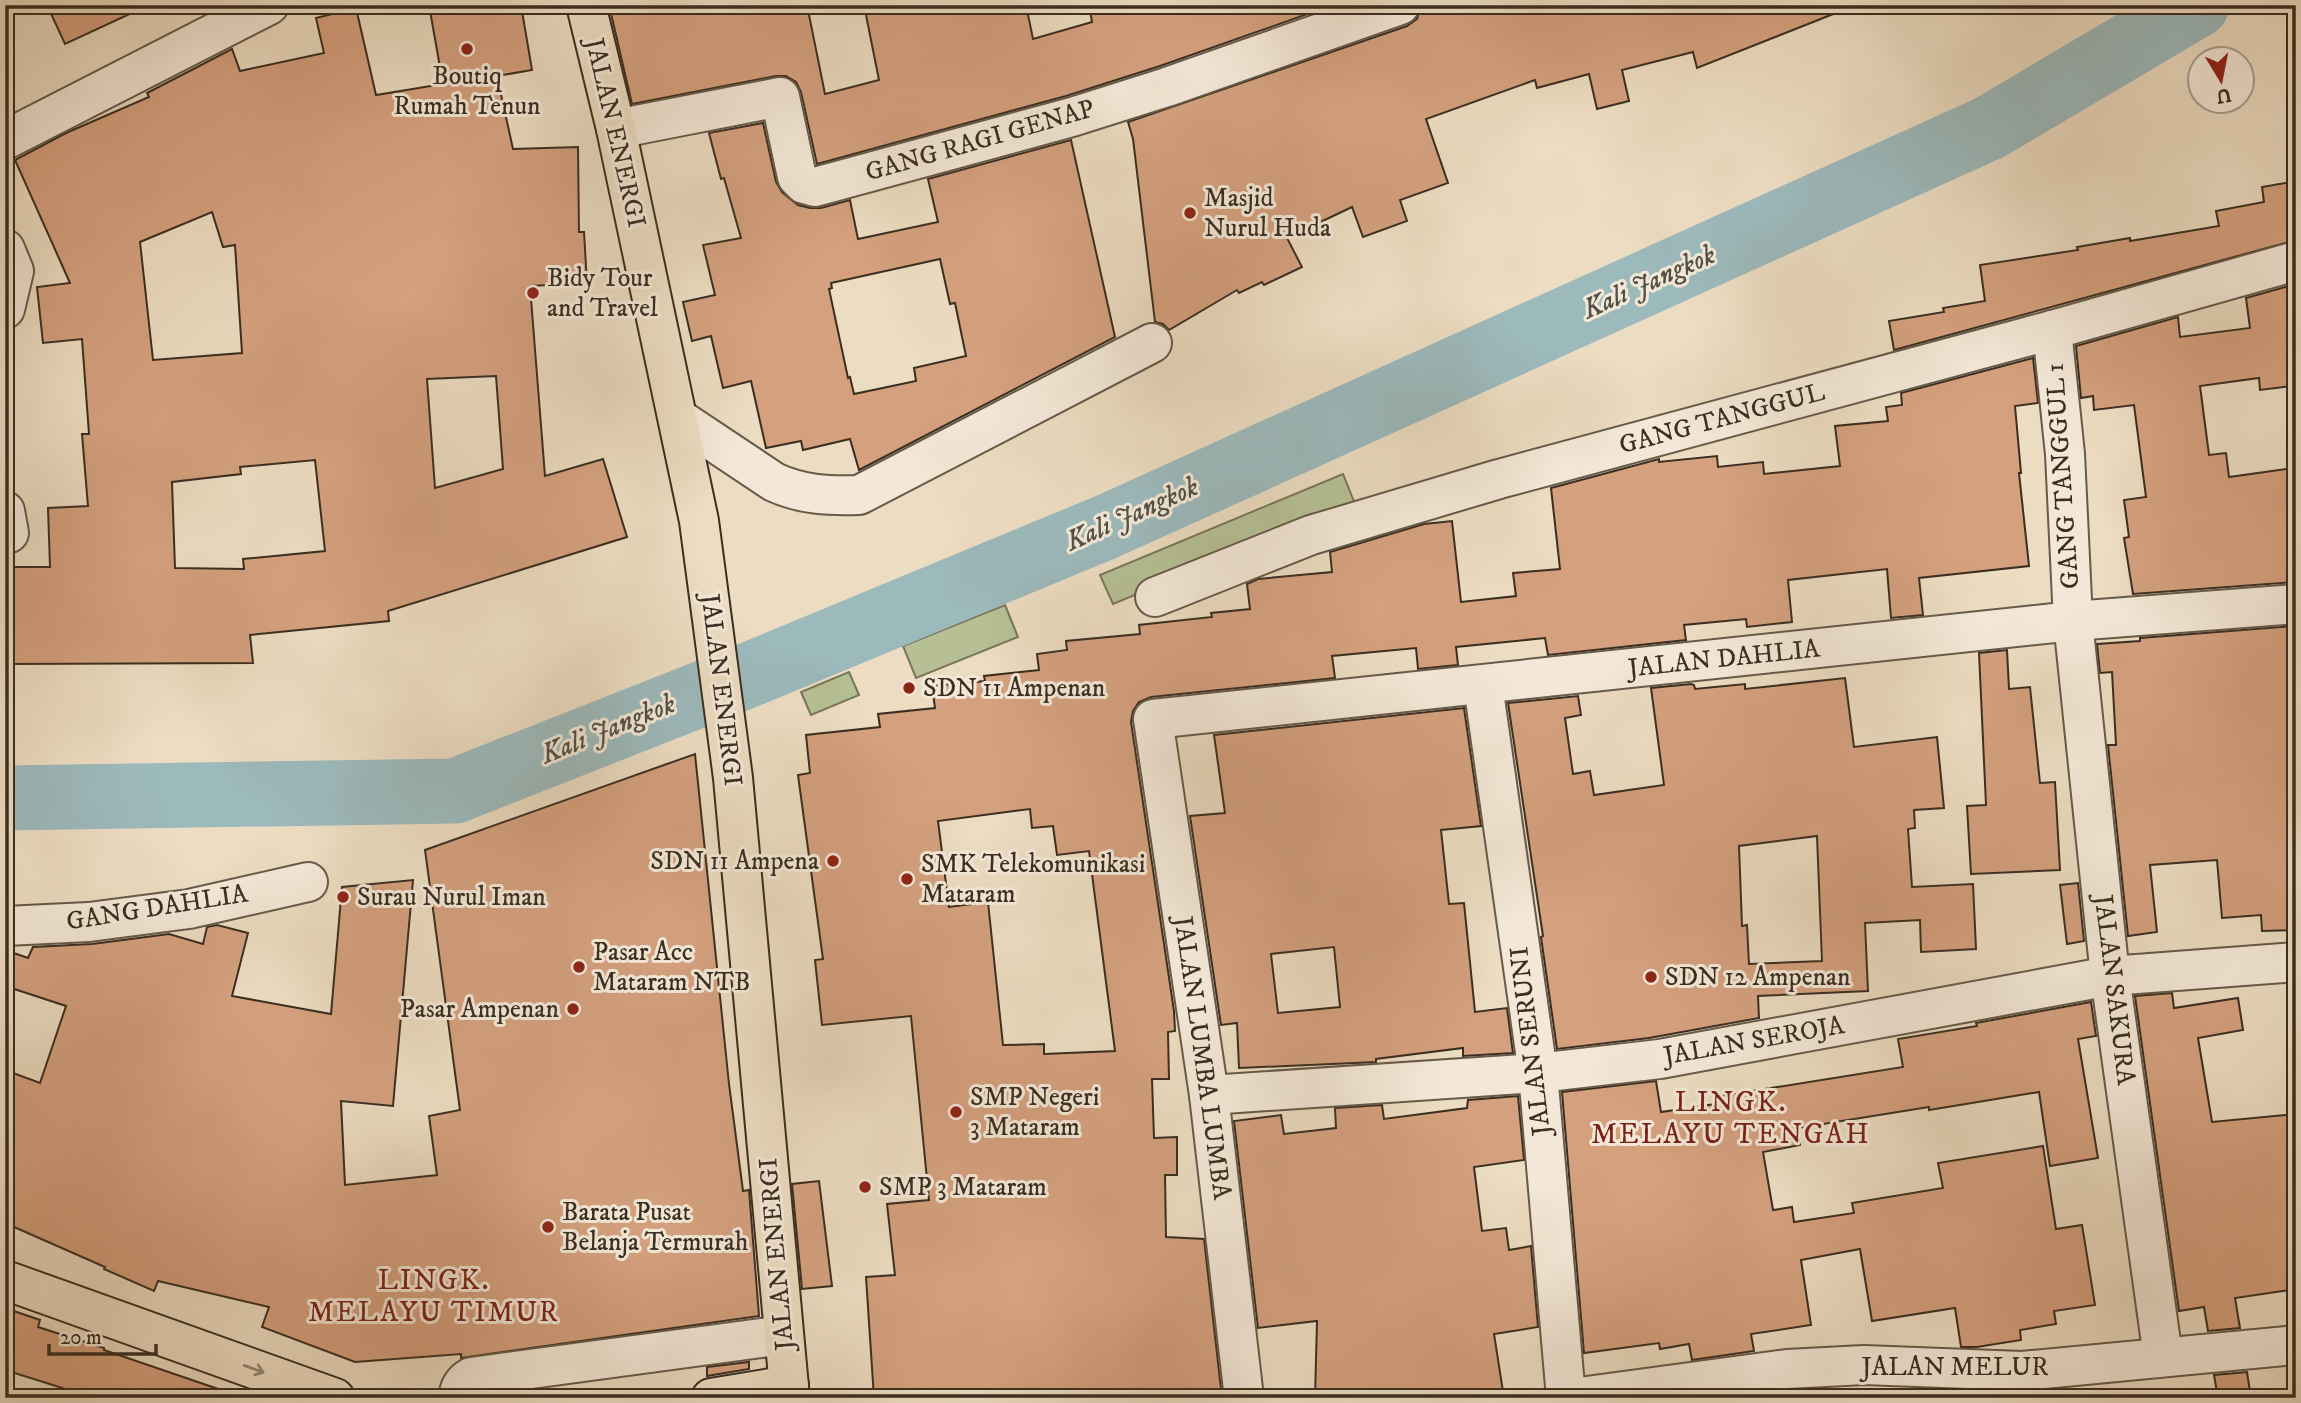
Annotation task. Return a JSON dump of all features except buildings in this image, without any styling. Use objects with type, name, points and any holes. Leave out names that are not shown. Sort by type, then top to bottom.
[{"type":"main road","name":"JALAN ENERGI","points":[[586,5],[616,129],[699,521],[733,778],[790,1392]]},
{"type":"main road","points":[[5,1280],[335,1398]]},
{"type":"main road","points":[[711,1398],[790,1392]]},
{"type":"street","points":[[5,140],[269,5]]},
{"type":"street","name":"GANG RAGI GENAP","points":[[616,129],[780,97],[797,177],[804,184],[818,186],[1167,87],[1400,5]]},
{"type":"street","name":"GANG TANGGUL","points":[[1155,597],[1311,535],[1499,479],[2052,330],[2296,261]]},
{"type":"street","points":[[5,309],[20,262]]},
{"type":"street","name":"GANG TANGGUL 1","points":[[2052,330],[2065,454],[2073,621]]},
{"type":"street","points":[[678,418],[788,489],[822,496],[859,495],[1152,343]]},
{"type":"street","name":"JALAN DAHLIA","points":[[1153,719],[2073,621],[2296,604]]},
{"type":"street","name":"JALAN SAKURA","points":[[2073,621],[2110,975],[2163,1357]]},
{"type":"street","name":"JALAN SERUNI","points":[[1483,685],[1538,1073],[1566,1398]]},
{"type":"street","name":"JALAN LUMBA LUMBA","points":[[1153,719],[1209,1095],[1244,1398]]},
{"type":"street","name":"GANG DAHLIA","points":[[5,926],[89,922],[189,909],[308,882]]},
{"type":"street","name":"JALAN SEROJA","points":[[1209,1095],[1538,1073],[1660,1059],[2110,975],[2296,962]]},
{"type":"street","points":[[458,1398],[464,1381],[471,1377],[784,1335]]},
{"type":"street","name":"JALAN MELUR","points":[[1572,1398],[1787,1369],[1864,1365],[2022,1371],[2296,1345]]},
{"type":"green space","points":[[1343,474],[1355,504],[1113,604],[1100,575]]},
{"type":"green space","points":[[1005,605],[1018,637],[916,678],[903,646]]},
{"type":"green space","points":[[849,672],[859,695],[811,715],[801,692]]},
{"type":"waterway","name":"Kali Jangkok","points":[[5,798],[455,791],[739,679],[1106,527],[1989,128],[2197,5]]},
{"type":"place","name":"Boutiq Rumah Tenun","points":[[467,49]]},
{"type":"place","name":"Masjid Nurul Huda","points":[[1190,213]]},
{"type":"place","name":"Bidy Tour and Travel","points":[[533,293]]},
{"type":"place","name":"SDN 11 Ampenan","points":[[909,688]]},
{"type":"place","name":"SDN 11 Ampena","points":[[833,861]]},
{"type":"place","name":"SMK Telekomunikasi Mataram","points":[[907,879]]},
{"type":"place","name":"Surau Nurul Iman","points":[[343,897]]},
{"type":"place","name":"Pasar Acc Mataram NTB","points":[[579,967]]},
{"type":"place","name":"SDN 12 Ampenan","points":[[1651,977]]},
{"type":"place","name":"Pasar Ampenan","points":[[573,1009]]},
{"type":"place","name":"SMP Negeri 3 Mataram","points":[[956,1112]]},
{"type":"place","name":"SMP 3 Mataram","points":[[865,1187]]},
{"type":"place","name":"Barata Pusat Belanja Termurah","points":[[548,1227]]},
{"type":"district","name":"LINGK. MELAYU TENGAH","points":[[1731,1118]]},
{"type":"district","name":"LINGK. MELAYU TIMUR","points":[[434,1296]]}]
